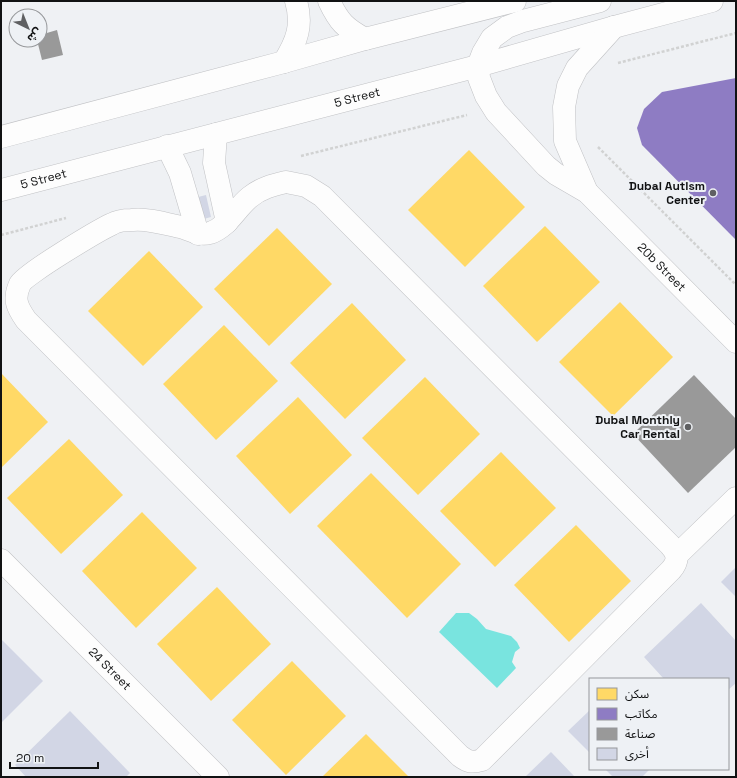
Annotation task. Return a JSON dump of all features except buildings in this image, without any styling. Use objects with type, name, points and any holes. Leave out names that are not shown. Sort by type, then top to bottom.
[{"type":"street","points":[[284,62],[294,46],[299,29],[299,10],[296,1]]},
{"type":"street","points":[[329,1],[337,16],[349,30],[365,39]]},
{"type":"street","points":[[1,137],[365,39],[515,1]]},
{"type":"street","points":[[478,66],[483,53],[492,38],[507,28],[522,22],[600,1]]},
{"type":"street","name":"5 Street","points":[[1,190],[478,66],[712,1]]},
{"type":"street","name":"20b Street","points":[[587,192],[565,142],[564,107],[568,86],[577,68],[614,27]]},
{"type":"street","name":"20b Street","points":[[478,66],[479,78],[483,90],[496,112],[546,166],[556,174],[587,192],[736,342]]},
{"type":"street","points":[[216,134],[214,163],[227,222]]},
{"type":"street","points":[[166,146],[180,173],[198,234]]},
{"type":"street","points":[[286,182],[306,186],[322,196],[670,545],[677,555],[676,564],[654,587],[482,760],[470,770],[466,761],[32,326],[18,309],[16,295],[21,282],[32,273],[113,223],[134,219],[181,228],[198,234],[209,233],[219,229],[227,222],[250,197],[267,186],[286,182]]},
{"type":"street","points":[[677,555],[736,498]]},
{"type":"street","name":"24 Street","points":[[1,560],[218,777]]},
{"type":"path","points":[[618,63],[736,33]]},
{"type":"path","points":[[301,156],[469,114]]},
{"type":"path","points":[[594,143],[736,285]]},
{"type":"path","points":[[1,235],[70,217]]},
{"type":"water","points":[[456,613],[469,613],[486,629],[511,636],[517,642],[520,648],[515,652],[512,662],[516,668],[497,688],[439,632]]},
{"type":"place","name":"Dubai Autism Center","points":[[713,193]]},
{"type":"place","name":"Dubai Monthly Car Rental","points":[[688,427]]}]
